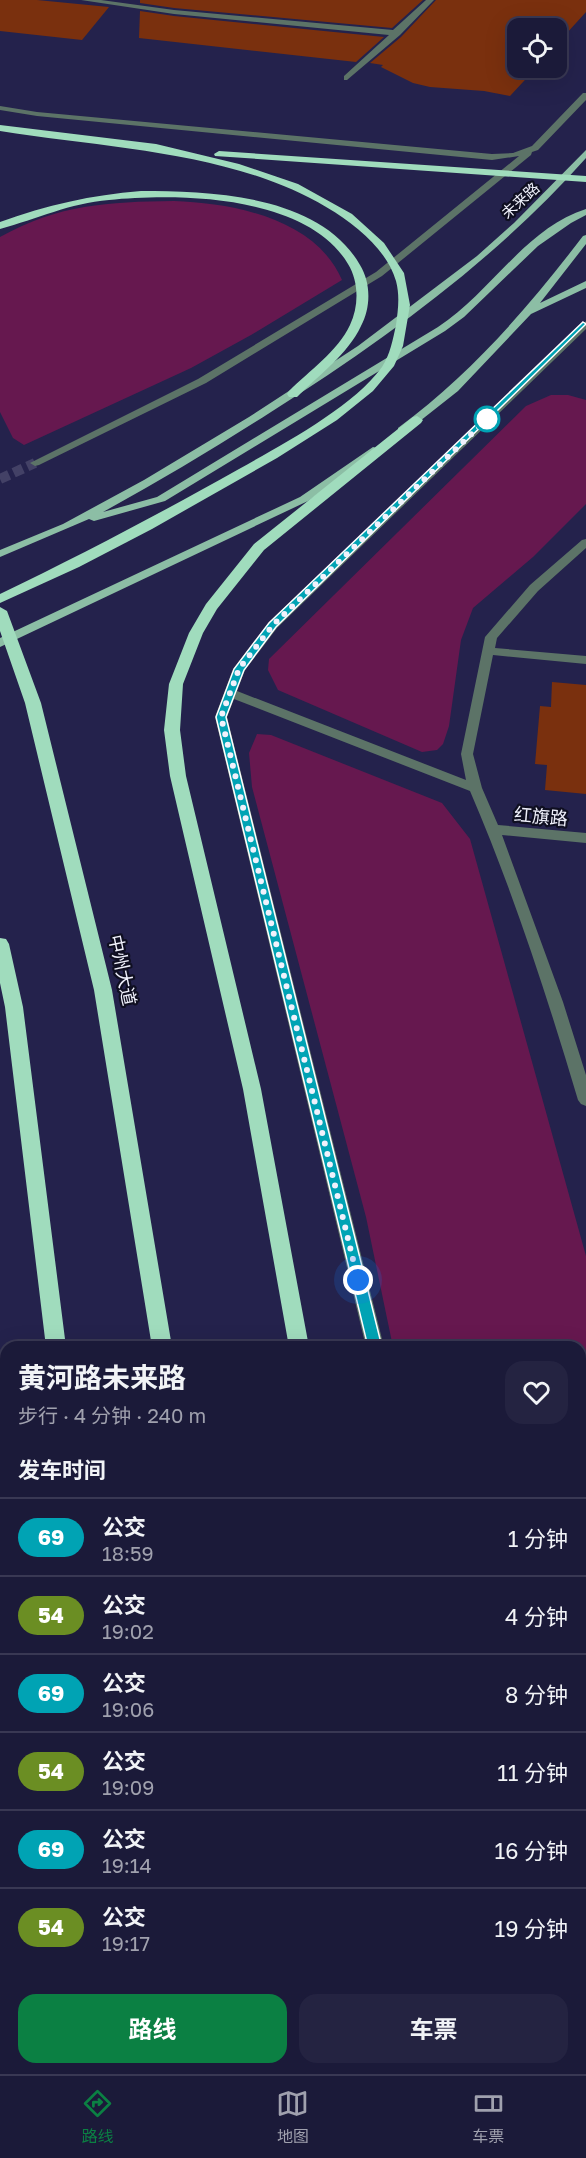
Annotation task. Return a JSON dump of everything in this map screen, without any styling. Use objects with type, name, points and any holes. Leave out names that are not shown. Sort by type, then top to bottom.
[{"type":"highway","points":[[0,128],[241,156],[586,180]]},
{"type":"highway","points":[[0,599],[118,543],[292,444],[351,402],[386,370],[398,345],[405,305],[403,281],[393,261],[379,243],[335,206],[309,191],[273,178],[204,158],[144,146]]},
{"type":"highway","points":[[0,226],[34,212],[78,201],[125,195],[181,194],[232,199],[272,208],[315,226],[338,242],[355,265],[364,288],[360,311],[350,335],[293,394]]},
{"type":"highway","points":[[297,1341],[252,1089],[178,776],[172,730],[176,684],[196,633],[211,607],[259,547],[417,420]]},
{"type":"highway","name":"中州大道","points":[[0,611],[33,703],[103,990],[161,1341]]},
{"type":"highway","points":[[0,950],[14,1007],[55,1341]]},
{"type":"main road","name":"未来路","points":[[67,526],[233,432],[347,360],[437,296],[557,187],[586,153]]},
{"type":"main road","points":[[0,554],[67,526],[161,499],[459,317],[535,244],[586,212]]},
{"type":"main road","points":[[0,644],[304,499],[417,420],[468,376],[529,312],[586,238]]},
{"type":"main road","points":[[529,312],[586,284]]},
{"type":"street","points":[[85,0],[174,12],[397,33]]},
{"type":"street","points":[[347,78],[430,0]]},
{"type":"street","points":[[35,463],[202,381],[379,274],[535,148],[586,95]]},
{"type":"street","points":[[0,108],[49,115],[492,157],[514,155],[535,148]]},
{"type":"street","points":[[374,1341],[221,717],[239,669],[273,625],[586,324]]},
{"type":"street","points":[[586,542],[513,610],[491,637],[467,754],[475,788],[493,829],[556,1002],[586,1100]]},
{"type":"street","points":[[488,651],[586,660]]},
{"type":"street","points":[[230,693],[475,788]]},
{"type":"street","name":"红旗路","points":[[493,829],[586,838]]},
{"type":"shaded area","points":[[174,201],[222,206],[271,218],[313,242],[330,259],[342,280],[191,368],[24,445],[13,438],[0,412],[0,237],[22,226],[64,211],[127,202]]},
{"type":"shaded area","points":[[551,395],[568,395],[586,400],[586,504],[533,557],[473,608],[461,640],[449,726],[443,744],[437,750],[422,752],[278,690],[268,670],[269,659],[526,406]]},
{"type":"shaded area","points":[[257,734],[271,735],[442,803],[470,839],[586,1256],[586,1341],[392,1341],[366,1217],[252,787],[249,753]]},
{"type":"building","points":[[0,0],[37,0],[109,7],[82,40],[0,31]]},
{"type":"building","points":[[140,0],[423,0],[392,28],[174,8],[140,3]]},
{"type":"building","points":[[436,0],[586,0],[586,12],[567,33],[567,18],[507,18],[507,78],[527,78],[510,96],[413,83],[381,67],[383,65],[370,63],[401,37]]},
{"type":"building","points":[[140,11],[384,37],[356,62],[139,38]]},
{"type":"building","points":[[552,682],[586,685],[586,794],[545,790],[547,765],[535,764],[540,706],[551,707]]},
{"type":"tunnel","points":[[0,479],[35,463]]},
{"type":"bus line","name":"69","points":[[374,1341],[221,717],[239,669],[273,625],[586,324]]},
{"type":"route","points":[[358,1280],[221,717],[239,669],[273,625],[487,419]]}]
